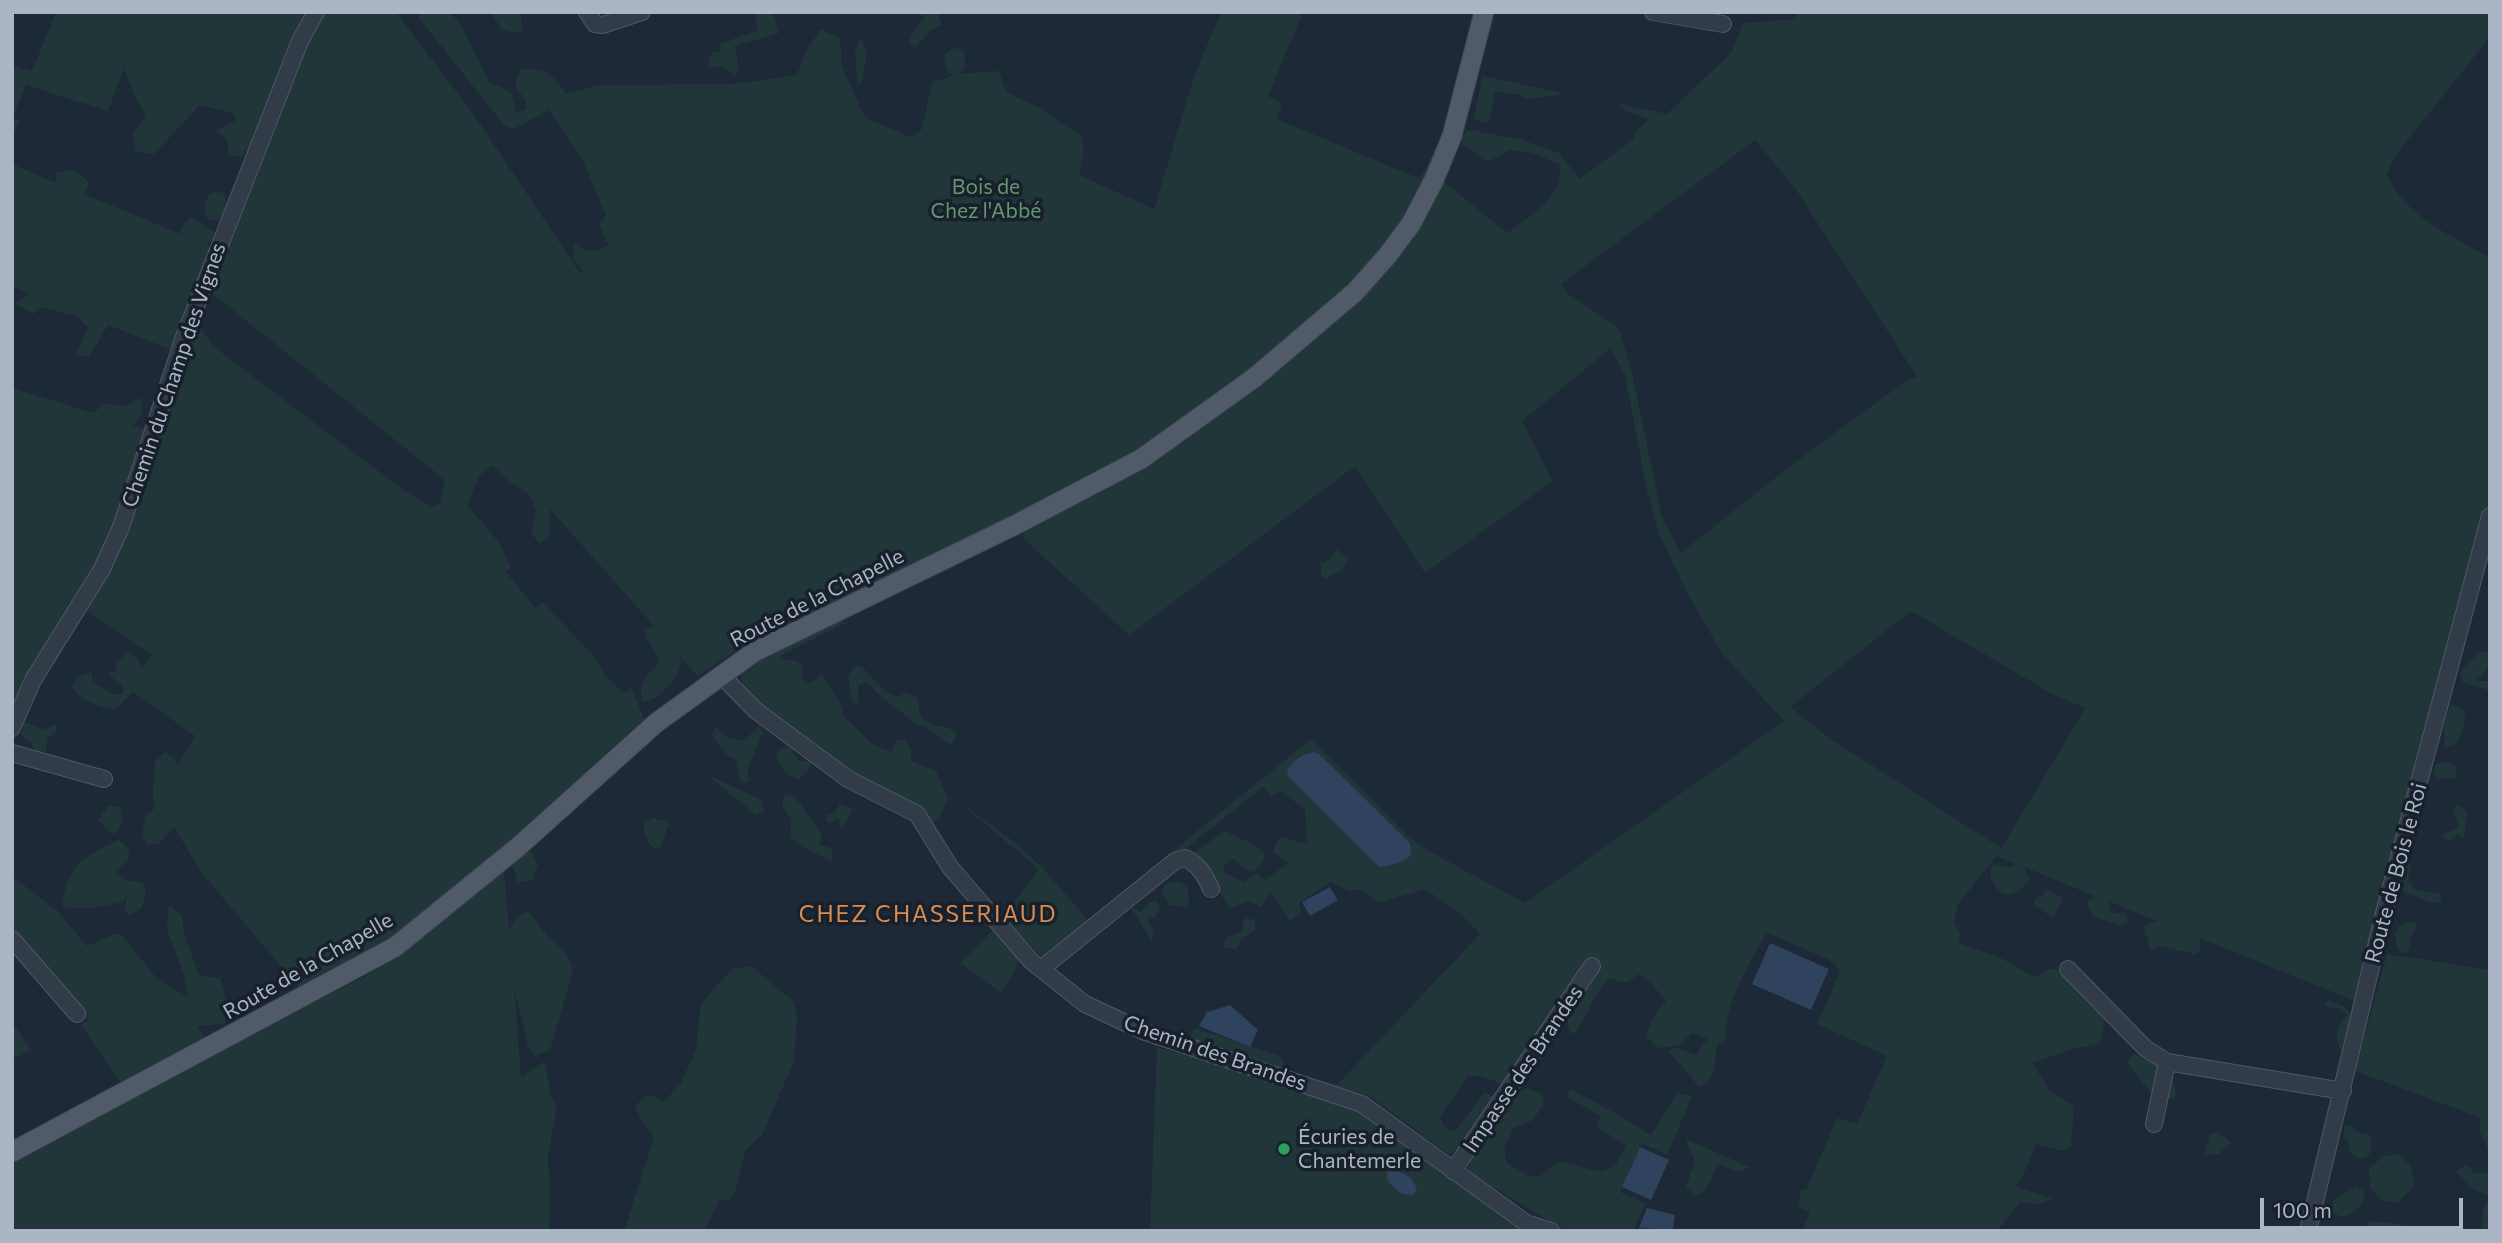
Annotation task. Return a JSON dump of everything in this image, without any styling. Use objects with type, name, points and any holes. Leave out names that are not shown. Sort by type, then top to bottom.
[{"type":"main road","name":"Route de la Chapelle","points":[[12,1152],[395,947],[518,847],[656,723],[754,652],[1017,524],[1140,459],[1254,378],[1355,292],[1387,257],[1411,224],[1434,180],[1452,136],[1484,12]]},
{"type":"street","name":"Chemin du Champ des Vignes","points":[[12,728],[33,680],[102,569],[121,527],[184,337],[300,41],[316,12]]},
{"type":"street","points":[[587,12],[594,24],[603,25],[642,12]]},
{"type":"street","points":[[1653,12],[1723,24]]},
{"type":"street","name":"Route de Bois le Roi","points":[[2308,1231],[2383,917],[2490,516]]},
{"type":"street","name":"Chemin des Brandes","points":[[721,675],[755,710],[848,779],[917,814],[950,867],[1031,961],[1085,1004],[1145,1032],[1362,1104],[1526,1223],[1551,1231]]},
{"type":"street","points":[[12,753],[104,779]]},
{"type":"street","points":[[1041,969],[1175,861],[1185,858],[1195,863],[1205,875],[1210,888]]},
{"type":"street","points":[[12,939],[77,1014]]},
{"type":"street","name":"Impasse des Brandes","points":[[1453,1171],[1592,966]]},
{"type":"street","points":[[2068,969],[2145,1048],[2167,1062],[2343,1091]]},
{"type":"street","points":[[2154,1124],[2167,1062]]},
{"type":"green space","points":[[56,12],[309,12],[257,137],[242,156],[229,155],[226,138],[215,131],[235,121],[234,114],[200,105],[154,154],[136,152],[132,134],[146,117],[124,69],[108,111],[26,85],[13,117],[19,120],[12,142],[12,65],[32,71]]},
{"type":"green space","name":"Bois de Chez l'Abbé","points":[[322,12],[396,12],[474,115],[580,273],[583,271],[573,259],[574,244],[588,252],[609,246],[599,224],[606,215],[582,159],[549,110],[514,129],[504,125],[419,18],[418,12],[450,12],[461,25],[490,83],[512,95],[516,112],[526,110],[526,100],[516,86],[521,69],[536,69],[547,73],[566,94],[598,85],[734,84],[797,75],[807,49],[821,29],[840,39],[842,66],[865,118],[911,137],[922,129],[932,82],[955,75],[949,74],[944,62],[946,53],[956,47],[965,53],[964,69],[959,74],[999,71],[1006,92],[1039,108],[1081,136],[1084,151],[1079,175],[1154,209],[1194,77],[1221,12],[1303,12],[1268,96],[1282,103],[1277,119],[1420,179],[1440,140],[1428,178],[1409,214],[1361,275],[1315,321],[1145,449],[956,546],[744,645],[698,676],[680,657],[681,664],[675,678],[657,697],[650,700],[643,702],[641,690],[647,675],[660,662],[646,637],[645,630],[654,626],[550,509],[549,538],[540,544],[531,533],[536,510],[529,494],[508,481],[492,465],[479,476],[467,505],[503,550],[510,568],[506,572],[535,608],[543,603],[592,654],[605,675],[624,693],[632,688],[644,719],[481,866],[396,935],[302,991],[201,872],[174,827],[159,844],[147,844],[142,837],[145,816],[155,808],[155,761],[165,752],[173,757],[177,765],[195,736],[133,692],[115,710],[90,702],[80,696],[72,686],[78,676],[91,672],[93,682],[113,694],[123,694],[122,686],[108,674],[116,670],[116,664],[127,652],[138,659],[142,668],[152,655],[87,611],[121,543],[12,719],[12,388],[94,413],[103,403],[126,406],[138,398],[143,402],[142,414],[133,425],[147,430],[171,393],[198,326],[217,349],[406,492],[433,507],[441,503],[445,480],[209,291],[298,57]]},
{"type":"green space","points":[[491,12],[520,12],[523,31],[516,33],[501,29]]},
{"type":"green space","points":[[754,12],[773,12],[779,33],[735,46],[739,69],[735,77],[723,66],[709,68],[708,60],[713,52],[720,51],[720,44],[758,30]]},
{"type":"green space","points":[[918,12],[938,12],[942,25],[930,31],[915,48],[909,42],[912,33],[925,18]]},
{"type":"green space","points":[[1797,12],[2490,12],[2490,37],[2395,156],[2387,174],[2405,202],[2417,213],[2445,233],[2490,258],[2490,504],[2425,746],[2405,849],[2411,860],[2408,881],[2417,891],[2439,893],[2442,899],[2439,903],[2432,902],[2390,887],[2357,1002],[2200,938],[2201,949],[2195,954],[2160,946],[2150,950],[2144,927],[2157,921],[2108,901],[2110,913],[2125,913],[2128,921],[2120,925],[2092,916],[2087,902],[2095,896],[2024,867],[2030,880],[2013,894],[2003,894],[1990,877],[1992,864],[2010,867],[2016,864],[1996,856],[1957,906],[1954,923],[1960,934],[1959,943],[2003,959],[2034,977],[2052,968],[2070,976],[2106,1013],[2100,1043],[2032,1063],[2050,1091],[2074,1106],[2071,1147],[2062,1151],[2036,1144],[2023,1175],[2015,1186],[2053,1199],[2040,1204],[2020,1202],[1997,1231],[1803,1231],[1810,1212],[1798,1206],[1801,1189],[1806,1190],[1837,1118],[1857,1124],[1887,1056],[1817,1024],[1840,972],[1832,961],[1767,933],[1739,984],[1729,1012],[1725,1040],[1717,1045],[1714,1069],[1705,1084],[1699,1087],[1668,1053],[1675,1047],[1696,1055],[1708,1038],[1692,1033],[1680,1045],[1657,1048],[1646,1036],[1654,1016],[1666,1001],[1654,985],[1638,974],[1627,983],[1609,978],[1575,1034],[1570,1032],[1559,1009],[1504,1085],[1482,1076],[1468,1076],[1440,1117],[1445,1128],[1453,1131],[1458,1128],[1484,1093],[1493,1099],[1459,1148],[1449,1155],[1370,1096],[1336,1086],[1480,934],[1461,914],[1425,889],[1378,903],[1362,889],[1349,891],[1331,882],[1299,903],[1301,912],[1290,921],[1271,892],[1261,907],[1248,901],[1230,909],[1216,887],[1189,866],[1193,853],[1225,831],[1251,844],[1265,854],[1261,866],[1251,872],[1234,858],[1224,865],[1225,873],[1244,882],[1256,873],[1264,880],[1289,863],[1273,852],[1277,840],[1285,837],[1299,843],[1307,843],[1305,809],[1280,791],[1271,797],[1264,786],[1046,960],[1016,931],[1005,915],[1039,869],[958,801],[1017,844],[1042,867],[1088,920],[1311,739],[1408,836],[1425,849],[1525,903],[1784,721],[1721,652],[1687,592],[1659,534],[1647,490],[1625,376],[1611,348],[1522,421],[1553,481],[1425,573],[1355,466],[1129,635],[1025,540],[1023,532],[1140,471],[1262,383],[1403,248],[1428,214],[1443,181],[1507,233],[1544,204],[1557,186],[1559,164],[1532,153],[1509,150],[1488,162],[1463,145],[1461,137],[1469,130],[1520,139],[1559,153],[1580,179],[1635,138],[1633,134],[1649,119],[1626,111],[1620,104],[1667,114],[1731,53],[1743,23],[1795,19]],"holes":[[[1755,140],[1795,188],[1918,378],[1910,378],[1794,463],[1681,553],[1662,517],[1632,373],[1621,335],[1616,326],[1567,293],[1561,284]],[[1911,611],[2056,696],[2086,708],[2001,848],[1829,738],[1790,707]]]},
{"type":"green space","points":[[861,37],[867,52],[862,82],[857,84],[855,50]]},
{"type":"green space","points":[[1482,76],[1558,92],[1561,95],[1527,99],[1521,95],[1495,91],[1489,122],[1482,123],[1474,119]]},
{"type":"green space","points":[[12,164],[56,183],[56,173],[74,172],[89,183],[84,194],[180,234],[183,225],[192,217],[215,233],[214,240],[206,244],[212,248],[172,350],[108,325],[89,357],[76,355],[88,327],[78,317],[42,307],[33,314],[16,304],[29,293],[12,286]]},
{"type":"green space","points":[[222,192],[226,198],[223,221],[210,220],[205,215],[205,203],[210,193]]},
{"type":"green space","points":[[1336,549],[1349,559],[1342,570],[1325,579],[1321,574],[1321,564],[1330,559]]},
{"type":"green space","points":[[841,618],[846,623],[780,656],[803,665],[801,677],[808,684],[822,675],[839,701],[843,716],[874,745],[891,752],[897,740],[905,740],[911,749],[911,761],[936,771],[948,798],[939,819],[933,823],[921,813],[848,771],[750,697],[742,687],[742,668]]},
{"type":"green space","points":[[2480,651],[2490,653],[2490,665],[2476,681],[2490,681],[2489,690],[2463,683],[2460,672]]},
{"type":"green space","points":[[855,666],[861,666],[886,692],[898,697],[906,692],[918,698],[920,714],[924,720],[952,730],[956,733],[955,741],[949,744],[926,727],[918,725],[884,699],[866,681],[858,686],[858,704],[853,703],[848,676]]},
{"type":"green space","points":[[2450,704],[2465,711],[2465,720],[2456,744],[2445,747],[2444,727]]},
{"type":"green space","points":[[25,722],[43,730],[56,724],[56,732],[47,739],[46,752],[34,751],[31,743],[21,735]]},
{"type":"green space","points":[[760,726],[763,733],[748,767],[749,781],[744,784],[740,779],[736,760],[728,756],[711,735],[716,727],[730,739],[743,741]]},
{"type":"green space","points":[[790,747],[800,762],[809,761],[811,767],[799,779],[784,771],[776,755],[780,748]]},
{"type":"green space","points":[[2451,762],[2457,768],[2455,778],[2439,779],[2434,774],[2435,764]]},
{"type":"green space","points":[[706,774],[762,800],[764,812],[756,815]]},
{"type":"green space","points":[[790,794],[800,803],[821,833],[820,845],[831,848],[831,861],[791,838],[791,820],[783,807],[783,797]]},
{"type":"green space","points":[[840,804],[853,809],[845,825],[840,828],[839,818],[829,823],[826,816],[834,813]]},
{"type":"green space","points":[[109,805],[120,807],[123,819],[117,832],[112,834],[98,820]]},
{"type":"green space","points":[[2456,805],[2463,807],[2467,813],[2464,838],[2457,835],[2445,841],[2443,834],[2459,828],[2453,811]]},
{"type":"green space","points":[[653,818],[669,824],[659,850],[649,843],[643,824]]},
{"type":"green space","points":[[119,840],[129,850],[128,860],[115,872],[125,880],[142,882],[146,890],[142,908],[130,915],[124,908],[128,893],[122,902],[107,905],[84,908],[62,906],[69,880],[79,863],[95,851]]},
{"type":"green space","points":[[525,851],[531,852],[538,864],[533,880],[517,883],[513,865]]},
{"type":"green space","points":[[499,872],[504,872],[509,930],[517,917],[527,911],[566,954],[573,972],[550,1050],[535,1056],[528,1047],[514,987],[521,1077],[545,1061],[551,1097],[557,1107],[548,1156],[549,1231],[12,1231],[12,1158],[367,975],[428,931]]},
{"type":"green space","points":[[12,876],[57,911],[87,946],[121,934],[158,980],[188,997],[184,975],[167,929],[169,905],[182,916],[186,939],[200,976],[220,978],[225,995],[225,1024],[197,1026],[205,1038],[181,1055],[173,1055],[120,1082],[81,1025],[88,1020],[45,965],[12,931]]},
{"type":"green space","points":[[1180,882],[1188,888],[1189,908],[1169,905],[1162,891],[1166,884]]},
{"type":"green space","points":[[2046,890],[2063,898],[2054,918],[2033,905],[2037,896],[2041,897]]},
{"type":"green space","points":[[1156,901],[1161,906],[1156,917],[1148,919],[1154,933],[1152,942],[1130,906],[1140,912],[1148,903]]},
{"type":"green space","points":[[1245,918],[1255,920],[1255,931],[1241,940],[1236,950],[1222,947],[1227,937],[1241,932]]},
{"type":"green space","points":[[2408,922],[2418,924],[2409,940],[2410,947],[2406,953],[2397,950],[2395,934],[2400,925]]},
{"type":"green space","points":[[995,928],[1012,947],[1018,959],[1001,993],[960,963]]},
{"type":"green space","points":[[2387,954],[2490,970],[2490,1153],[2480,1132],[2479,1117],[2355,1071]]},
{"type":"green space","points":[[751,966],[793,1001],[797,1015],[794,1061],[762,1135],[745,1151],[735,1191],[728,1201],[719,1200],[705,1231],[624,1231],[654,1137],[635,1106],[644,1097],[653,1095],[663,1103],[681,1083],[696,1050],[701,1003],[732,969]]},
{"type":"green space","points":[[2328,1000],[2345,1007],[2352,1015],[2346,1047],[2341,1050],[2337,1031],[2347,1014],[2340,1008],[2332,1009],[2325,1005]]},
{"type":"green space","points":[[12,1022],[31,1050],[16,1058],[12,1056]]},
{"type":"green space","points":[[1194,1028],[1280,1056],[1283,1062],[1281,1069],[1189,1040]]},
{"type":"green space","name":"Écuries de Chantemerle","points":[[1157,1047],[1280,1083],[1353,1108],[1538,1231],[1150,1231]]},
{"type":"green space","points":[[2133,1054],[2145,1058],[2169,1076],[2175,1088],[2175,1099],[2152,1094],[2127,1063]]},
{"type":"green space","points":[[1524,1089],[1542,1094],[1544,1104],[1533,1120],[1514,1128],[1504,1148],[1507,1163],[1527,1175],[1539,1177],[1559,1161],[1599,1172],[1614,1167],[1627,1146],[1596,1126],[1600,1116],[1566,1096],[1570,1089],[1651,1135],[1677,1094],[1692,1096],[1667,1155],[1641,1143],[1620,1192],[1645,1203],[1634,1231],[1563,1229],[1473,1175],[1468,1168],[1470,1162],[1511,1096]]},
{"type":"green space","points":[[2351,1125],[2357,1132],[2370,1135],[2371,1149],[2365,1157],[2356,1158],[2349,1150],[2348,1141],[2343,1137],[2345,1126]]},
{"type":"green space","points":[[2217,1132],[2231,1142],[2219,1154],[2204,1155],[2210,1134]]},
{"type":"green space","points":[[1686,1141],[1749,1167],[1738,1172],[1718,1164],[1706,1187],[1695,1196],[1686,1187],[1695,1161]]},
{"type":"green space","points":[[2397,1154],[2410,1167],[2414,1186],[2398,1203],[2383,1201],[2371,1189],[2369,1168],[2384,1156]]},
{"type":"green space","points":[[2467,1164],[2474,1173],[2490,1173],[2490,1231],[2481,1231],[2483,1212],[2489,1196],[2473,1189],[2456,1171]]},
{"type":"green space","points":[[2357,1186],[2365,1193],[2358,1209],[2341,1217],[2333,1212],[2333,1200]]},
{"type":"green space","points":[[2372,1221],[2402,1224],[2419,1231],[2365,1231],[2367,1224]]},
{"type":"water","points":[[1314,752],[1409,842],[1411,849],[1408,858],[1379,867],[1287,775],[1290,766],[1297,759]]},
{"type":"water","points":[[1330,887],[1338,900],[1310,916],[1302,902]]},
{"type":"water","points":[[1770,943],[1829,969],[1811,1010],[1752,984]]},
{"type":"water","points":[[1230,1005],[1258,1030],[1250,1047],[1199,1026],[1207,1012]]},
{"type":"water","points":[[1640,1147],[1669,1160],[1651,1200],[1622,1187]]},
{"type":"water","points":[[1388,1170],[1398,1171],[1410,1178],[1417,1190],[1413,1195],[1395,1189],[1387,1179]]},
{"type":"water","points":[[1647,1208],[1675,1215],[1673,1230],[1639,1228]]},
{"type":"place","name":"Écuries de Chantemerle","points":[[1284,1149]]},
{"type":"district","name":"CHEZ CHASSERIAUD","points":[[928,914]]}]
